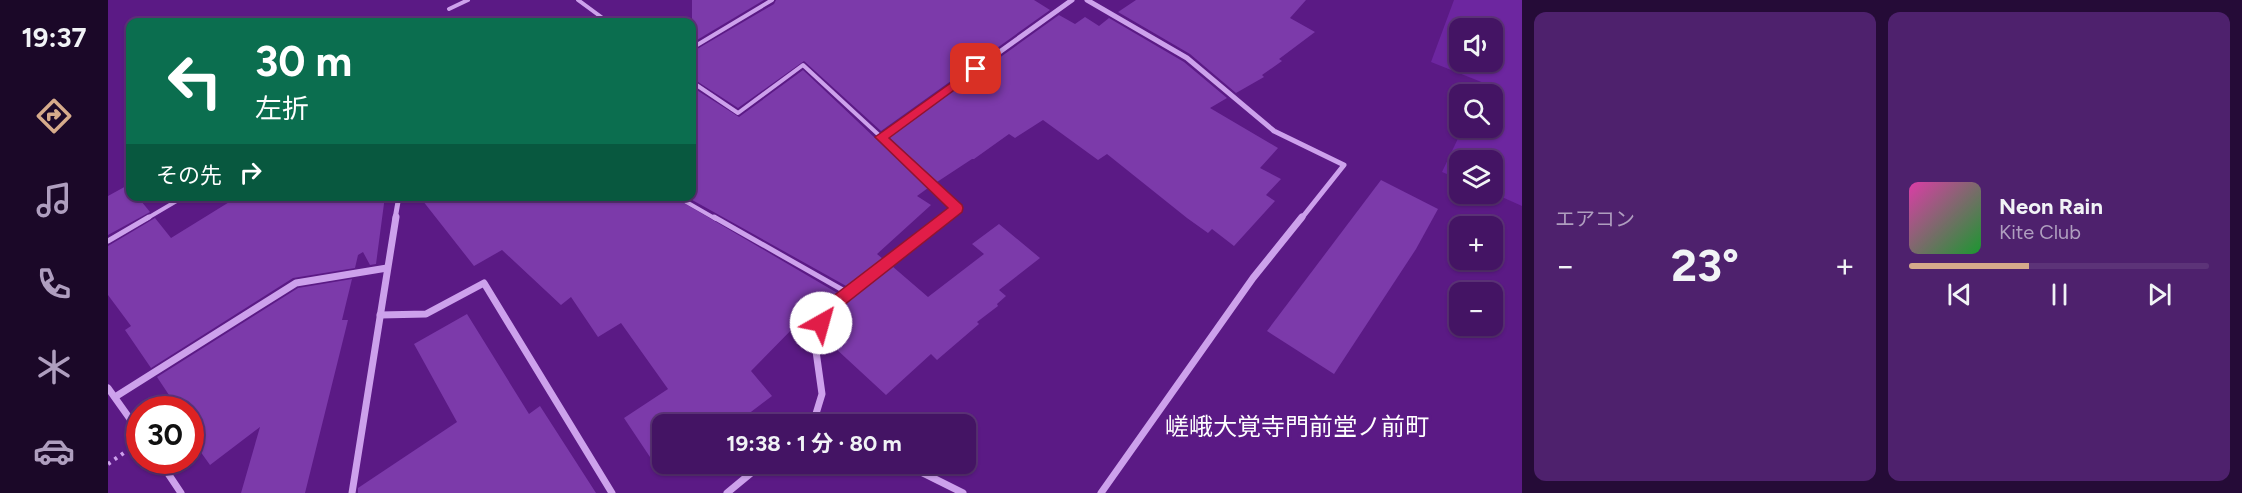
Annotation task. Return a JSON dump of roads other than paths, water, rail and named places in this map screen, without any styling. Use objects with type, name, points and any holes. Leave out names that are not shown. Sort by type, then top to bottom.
[{"type":"street","points":[[816,414],[822,394],[814,337],[829,309],[957,208],[881,137],[1072,0]]},
{"type":"street","points":[[1087,0],[1187,58],[1274,131],[1344,165],[1253,278],[1101,493]]},
{"type":"street","points":[[352,493],[398,201]]},
{"type":"street","points":[[115,398],[296,283],[387,268]]},
{"type":"street","points":[[380,315],[426,314],[484,283],[612,493]]},
{"type":"street","points":[[108,388],[126,413]]},
{"type":"street","points":[[169,474],[182,493]]},
{"type":"street","points":[[727,493],[750,474]]},
{"type":"street","points":[[925,474],[963,493]]},
{"type":"lane","points":[[449,9],[468,0]]},
{"type":"lane","points":[[578,0],[603,18]]},
{"type":"lane","points":[[696,46],[772,0]]},
{"type":"lane","points":[[696,85],[738,113],[803,65],[881,137]]},
{"type":"lane","points":[[108,241],[176,201]]},
{"type":"lane","points":[[685,201],[848,293]]},
{"type":"district","name":"嵯峨大覚寺門前堂ノ前町","points":[[1297,427]]}]
